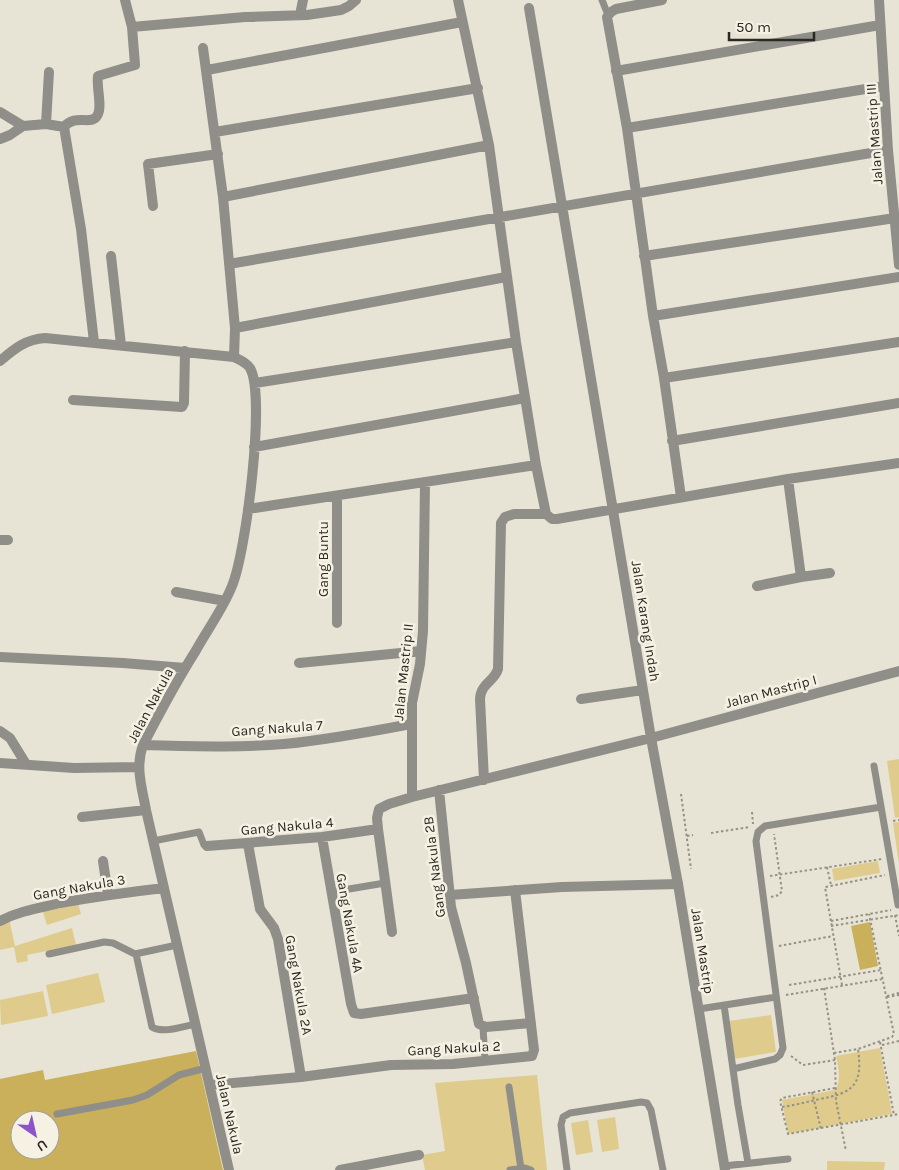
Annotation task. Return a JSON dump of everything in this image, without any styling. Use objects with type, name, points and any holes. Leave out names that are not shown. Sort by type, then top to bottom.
[{"type":"street","points":[[94,342],[81,229],[64,127],[73,120],[92,120],[97,117],[99,111],[98,76],[134,65],[132,27],[125,0]]},
{"type":"street","points":[[300,15],[303,0]]},
{"type":"street","points":[[132,27],[300,15],[341,10],[356,0]]},
{"type":"street","points":[[458,0],[489,145],[506,278],[536,466],[546,514],[552,519],[557,519],[788,479],[899,464]]},
{"type":"street","points":[[662,0],[616,9],[607,17],[627,128],[644,256],[681,497]]},
{"type":"street","name":"Jalan Mastrip III","points":[[879,0],[888,150],[895,179],[895,218],[899,265]]},
{"type":"street","name":"Jalan Karang Indah","points":[[529,8],[651,738]]},
{"type":"street","points":[[207,70],[462,22]]},
{"type":"street","points":[[616,71],[880,24]]},
{"type":"street","points":[[0,361],[19,346],[35,338],[94,342],[234,357],[234,328],[223,197],[216,132],[203,48]]},
{"type":"street","points":[[46,124],[49,72]]},
{"type":"street","points":[[627,128],[884,86]]},
{"type":"street","points":[[216,132],[478,88]]},
{"type":"street","points":[[0,112],[23,126]]},
{"type":"street","points":[[0,139],[23,126],[46,124],[64,127]]},
{"type":"street","points":[[223,197],[489,145]]},
{"type":"street","points":[[229,264],[888,150]]},
{"type":"street","points":[[152,206],[148,164],[218,154]]},
{"type":"street","points":[[644,256],[895,218]]},
{"type":"street","points":[[111,256],[121,345]]},
{"type":"street","points":[[653,316],[899,277]]},
{"type":"street","points":[[234,328],[506,278]]},
{"type":"street","points":[[255,384],[516,342]]},
{"type":"street","points":[[664,378],[899,342]]},
{"type":"street","points":[[73,400],[182,407],[184,403],[185,352]]},
{"type":"street","name":"Jalan Nakula","points":[[229,1170],[146,810],[139,758],[143,745],[185,668],[225,601],[237,573],[248,509],[256,405],[255,384],[248,365],[234,357]]},
{"type":"street","points":[[254,447],[525,398]]},
{"type":"street","points":[[672,441],[899,402]]},
{"type":"street","points":[[248,509],[536,466]]},
{"type":"street","points":[[788,479],[801,576]]},
{"type":"street","name":"Jalan Mastrip II","points":[[412,797],[411,724],[413,694],[421,652],[425,483]]},
{"type":"street","name":"Gang Buntu","points":[[337,623],[338,496]]},
{"type":"street","points":[[484,780],[480,699],[482,689],[496,674],[498,669],[501,523],[505,517],[514,514],[546,514]]},
{"type":"street","points":[[756,586],[801,576],[830,573]]},
{"type":"street","points":[[176,592],[225,601]]},
{"type":"street","points":[[299,663],[421,652]]},
{"type":"street","points":[[0,657],[185,668]]},
{"type":"street","name":"Jalan Mastrip I","points":[[651,738],[899,671]]},
{"type":"street","points":[[581,698],[643,690]]},
{"type":"street","name":"Gang Nakula 7","points":[[143,745],[283,744],[411,724]]},
{"type":"street","points":[[0,732],[10,738],[26,764]]},
{"type":"street","points":[[392,932],[378,829],[377,818],[379,809],[412,797],[651,738]]},
{"type":"street","name":"Jalan Mastrip","points":[[651,738],[678,884],[725,1168]]},
{"type":"street","points":[[0,763],[74,768],[139,767]]},
{"type":"street","name":"Gang Nakula 2B","points":[[440,790],[453,916],[466,963],[479,1024],[483,1027]]},
{"type":"street","points":[[82,817],[146,810]]},
{"type":"street","name":"Gang Nakula 4","points":[[207,846],[322,837],[378,829]]},
{"type":"street","name":"Gang Nakula 4A","points":[[322,837],[354,1013],[361,1014],[474,998]]},
{"type":"street","name":"Gang Nakula 2A","points":[[248,844],[260,909],[274,928],[278,939],[301,1077]]},
{"type":"street","points":[[104,862],[108,895]]},
{"type":"street","points":[[450,895],[579,886],[678,884]]},
{"type":"street","name":"Gang Nakula 3","points":[[0,921],[26,910],[108,895],[164,888]]},
{"type":"street","name":"Gang Nakula 2","points":[[210,1085],[301,1077],[391,1066],[453,1064],[532,1056],[534,1050],[515,890]]},
{"type":"street","points":[[483,1027],[531,1024]]},
{"type":"street","points":[[340,1170],[419,1154]]},
{"type":"lane","points":[[602,0],[608,15]]},
{"type":"lane","points":[[874,766],[897,909]]},
{"type":"lane","points":[[732,1069],[775,1059],[780,1055],[783,1048],[756,837],[759,830],[769,825],[881,807]]},
{"type":"lane","name":"Gang Nakula 4","points":[[153,841],[199,832],[204,845],[207,846]]},
{"type":"lane","points":[[331,892],[386,883]]},
{"type":"lane","points":[[49,954],[107,942],[136,954],[177,945]]},
{"type":"lane","points":[[136,954],[152,1027],[162,1030],[196,1024]]},
{"type":"lane","points":[[699,1009],[776,997]]},
{"type":"lane","points":[[724,1006],[732,1069],[748,1163]]},
{"type":"lane","points":[[483,1027],[485,1061]]},
{"type":"lane","points":[[60,1113],[132,1100],[147,1094],[179,1075],[206,1068]]},
{"type":"lane","points":[[509,1088],[521,1168]]},
{"type":"lane","points":[[567,1170],[561,1125],[564,1117],[570,1113],[641,1102],[647,1103],[650,1110],[663,1170]]},
{"type":"lane","points":[[725,1168],[748,1163],[788,1159]]},
{"type":"lane","points":[[510,1170],[521,1168],[532,1170]]},
{"type":"path","points":[[680,794],[691,869]]},
{"type":"path","points":[[712,833],[769,825],[780,874],[781,893],[777,896],[764,898]]},
{"type":"path","points":[[687,836],[693,835]]},
{"type":"path","points":[[762,877],[889,858]]},
{"type":"path","points":[[827,867],[830,885]]},
{"type":"path","points":[[842,985],[824,888],[830,885],[892,874]]},
{"type":"path","points":[[830,922],[897,909]]},
{"type":"path","points":[[897,909],[899,915]]},
{"type":"path","points":[[831,926],[870,920],[897,909]]},
{"type":"path","points":[[897,909],[899,936]]},
{"type":"path","points":[[869,914],[894,1034],[880,1044]]},
{"type":"path","points":[[770,947],[833,936]]},
{"type":"path","points":[[790,985],[881,970]]},
{"type":"path","points":[[795,993],[883,979]]},
{"type":"path","points":[[824,988],[835,1060],[835,1096],[846,1151]]},
{"type":"path","points":[[887,996],[899,994]]},
{"type":"path","points":[[834,1053],[899,1041]]},
{"type":"path","points":[[880,1044],[894,1115]]},
{"type":"path","points":[[783,1048],[803,1065],[835,1060]]},
{"type":"path","points":[[782,1107],[835,1096],[847,1091],[857,1078],[860,1070],[858,1049]]},
{"type":"path","points":[[835,1088],[782,1098],[788,1134],[899,1114]]},
{"type":"path","points":[[812,1092],[821,1129]]},
{"type":"shaded area","points":[[899,759],[899,817],[895,818],[887,761]]},
{"type":"shaded area","points":[[899,822],[899,864],[893,823]]},
{"type":"shaded area","points":[[878,861],[880,873],[834,881],[832,869]]},
{"type":"shaded area","points":[[78,903],[81,914],[47,925],[42,909]]},
{"type":"shaded area","points":[[9,919],[15,946],[72,928],[76,945],[27,955],[28,961],[17,963],[14,947],[0,950],[0,924]]},
{"type":"shaded area","points":[[870,922],[878,966],[860,970],[851,926]]},
{"type":"shaded area","points":[[98,973],[105,1002],[52,1014],[46,985]]},
{"type":"shaded area","points":[[43,991],[48,1016],[1,1025],[0,1000]]},
{"type":"shaded area","points":[[771,1015],[776,1052],[734,1059],[729,1021]]},
{"type":"shaded area","points":[[880,1048],[892,1114],[788,1134],[782,1100],[835,1090],[839,1078],[836,1056]]},
{"type":"shaded area","points":[[196,1051],[223,1170],[0,1170],[0,1079],[43,1070],[45,1080]]},
{"type":"shaded area","points":[[537,1075],[547,1170],[425,1170],[422,1155],[445,1151],[435,1083]]},
{"type":"shaded area","points":[[615,1117],[619,1149],[602,1152],[597,1120]]},
{"type":"shaded area","points":[[588,1120],[593,1152],[576,1155],[571,1123]]},
{"type":"shaded area","points":[[827,1161],[885,1162],[884,1170],[827,1170]]}]
